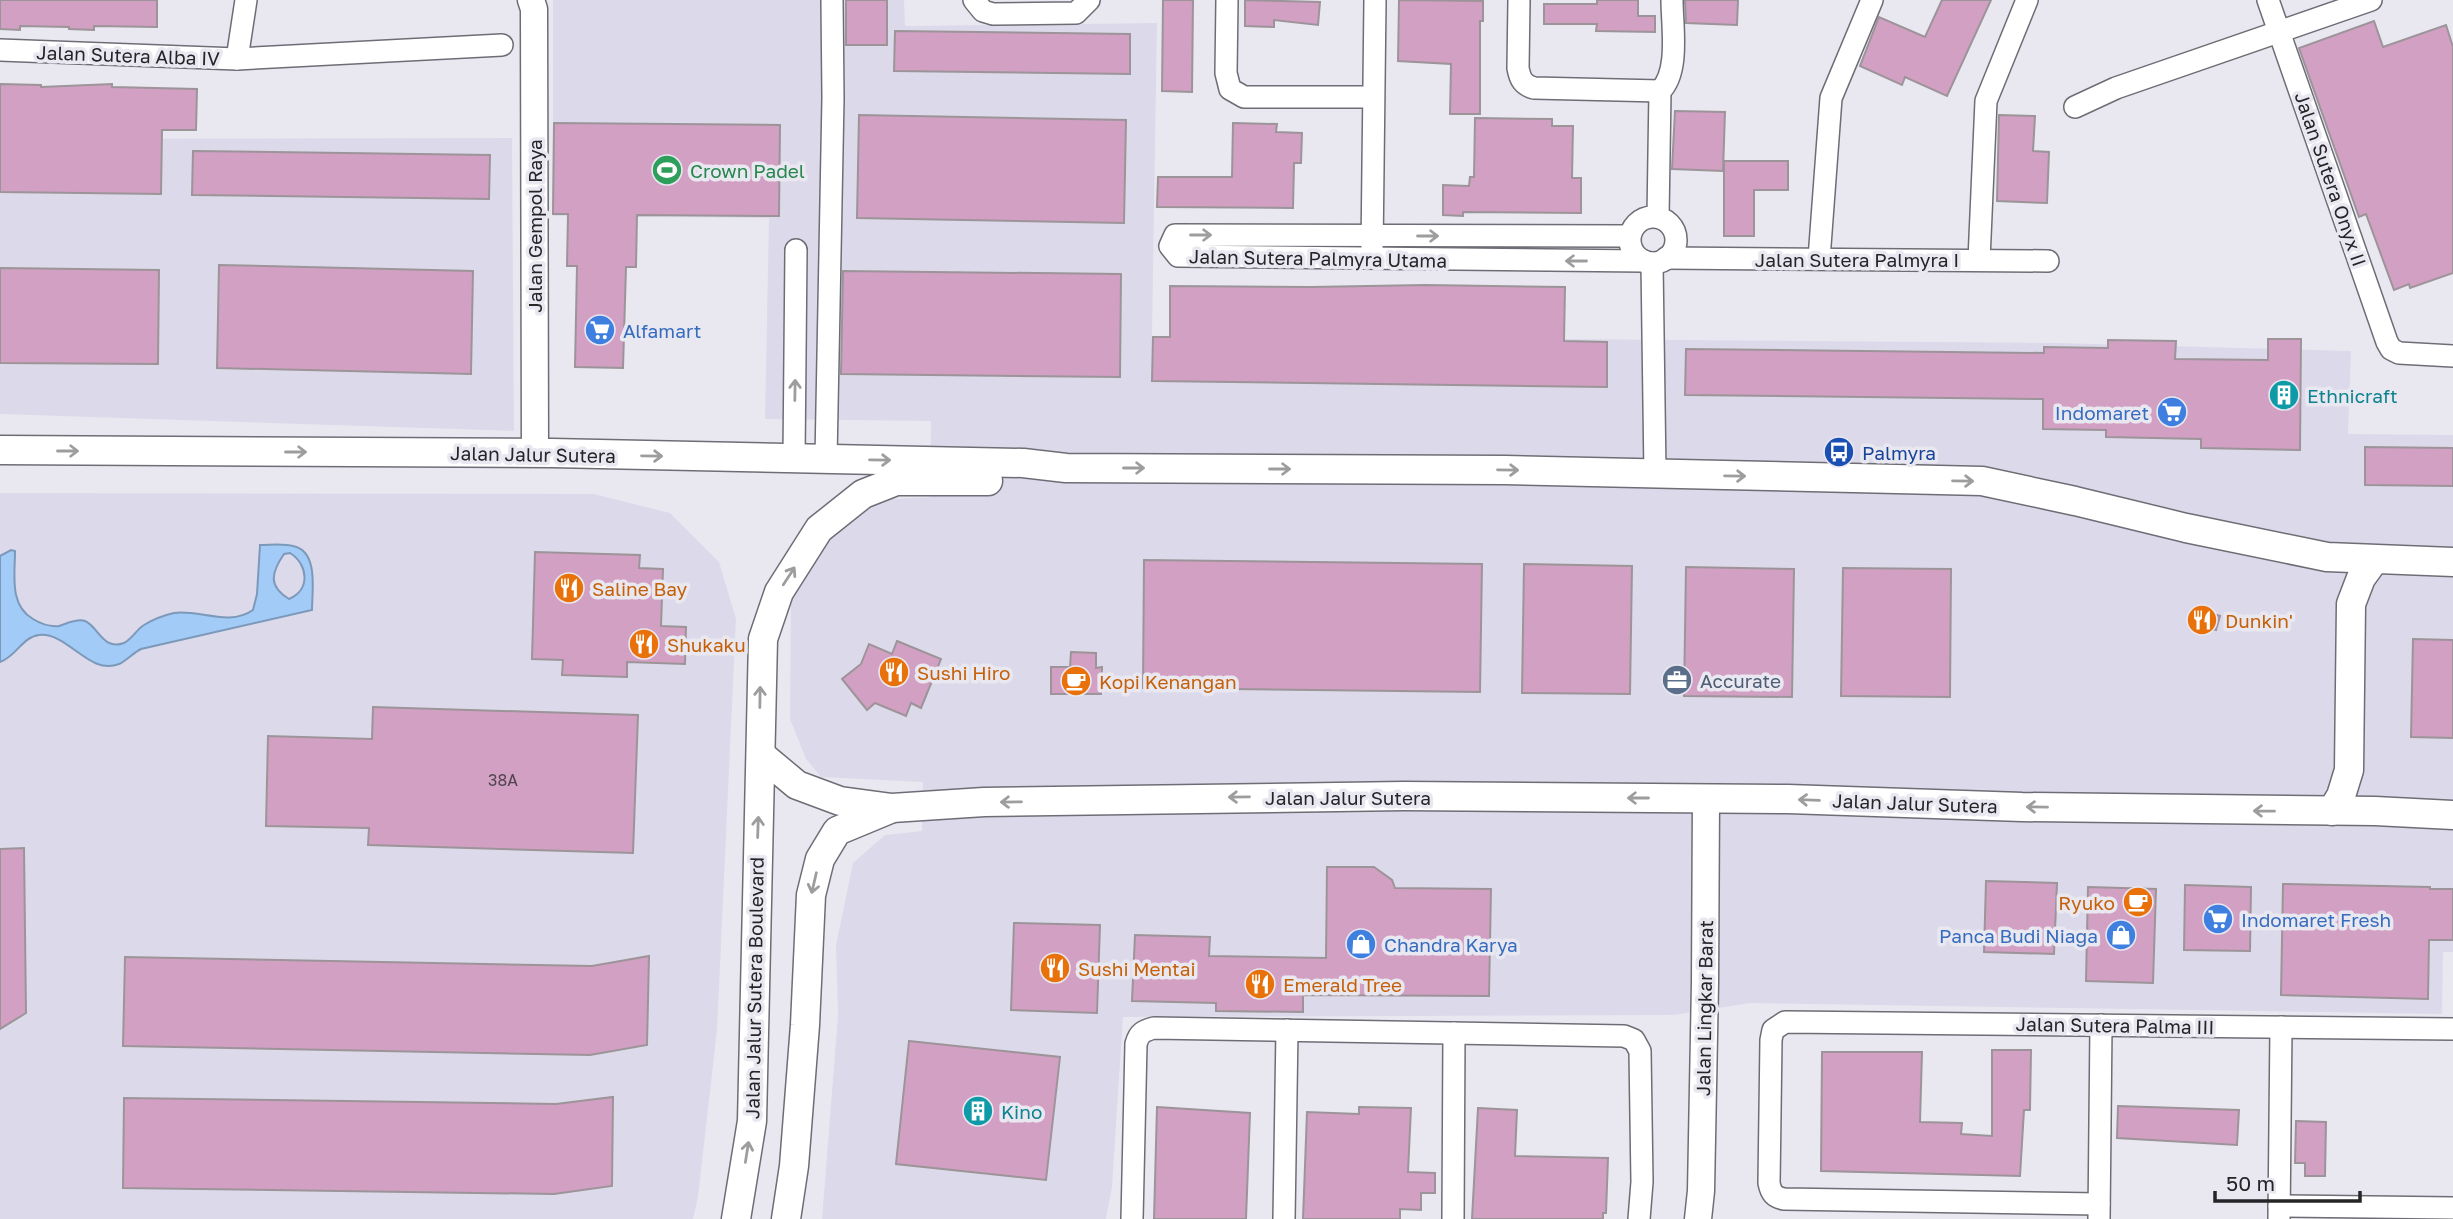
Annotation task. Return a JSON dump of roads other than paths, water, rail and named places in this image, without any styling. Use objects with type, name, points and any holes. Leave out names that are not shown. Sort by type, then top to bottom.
[{"type":"main road","name":"Jalan Jalur Sutera","points":[[0,450],[535,453],[1023,463],[1066,468],[1491,470],[1982,481],[2313,554],[2374,560],[2453,562]]},
{"type":"main road","name":"Jalan Jalur Sutera","points":[[1066,468],[1022,481],[896,481],[863,494],[819,529],[779,592],[763,639],[761,755],[797,785],[840,801],[892,808],[984,802],[1294,796],[1706,798],[2022,807],[2453,814]]},
{"type":"main road","points":[[2313,554],[2337,577],[2351,604]]},
{"type":"main road","points":[[2332,811],[2341,796],[2349,770],[2351,604],[2361,578],[2374,560]]},
{"type":"main road","name":"Jalan Jalur Sutera Boulevard","points":[[736,1219],[752,1121],[761,755]]},
{"type":"main road","points":[[2349,770],[2358,793],[2375,811]]},
{"type":"main road","points":[[786,1219],[794,1166],[804,1038],[811,895],[820,859],[837,831],[892,808]]},
{"type":"street","name":"Jalan Sutera Alba IV","points":[[0,50],[237,59],[246,0]]},
{"type":"street","name":"Jalan Gempol Raya","points":[[531,0],[534,9],[535,453]]},
{"type":"street","points":[[826,459],[833,98],[832,0]]},
{"type":"street","points":[[974,0],[984,11],[993,14],[1076,13],[1089,0]]},
{"type":"street","points":[[1227,0],[1226,73],[1230,89],[1244,97],[1373,97]]},
{"type":"street","points":[[1373,259],[1375,0]]},
{"type":"street","points":[[1519,0],[1518,68],[1520,79],[1526,86],[1534,89],[1660,91]]},
{"type":"street","points":[[1658,217],[1660,91],[1672,71],[1672,0]]},
{"type":"street","points":[[1819,259],[1831,98],[1872,0]]},
{"type":"street","points":[[1979,260],[1986,101],[2027,0]]},
{"type":"street","name":"Jalan Sutera Onyx II","points":[[2268,0],[2387,342],[2391,349],[2413,356],[2453,356]]},
{"type":"street","points":[[2075,107],[2116,88],[2371,0]]},
{"type":"street","points":[[237,59],[502,46]]},
{"type":"street","points":[[1658,217],[1675,232],[1674,247],[1654,261],[1633,251],[1630,236],[1637,223],[1658,217]]},
{"type":"street","name":"Jalan Sutera Palmyra Utama","points":[[1630,236],[1175,235],[1170,246],[1178,256],[1654,261]]},
{"type":"street","points":[[794,458],[796,250]]},
{"type":"street","points":[[1654,261],[1655,474]]},
{"type":"street","name":"Jalan Sutera Palmyra I","points":[[1654,261],[2048,261]]},
{"type":"street","name":"Jalan Lingkar Barat","points":[[1699,1219],[1705,997],[1706,798]]},
{"type":"street","name":"Jalan Sutera Palma III","points":[[2099,1211],[1776,1197],[1770,1191],[1769,1183],[1773,1030],[1785,1022],[2453,1029]]},
{"type":"street","points":[[2099,1211],[2101,1025]]},
{"type":"street","points":[[2281,1027],[2279,1213],[2453,1208]]},
{"type":"street","points":[[1132,1219],[1136,1044],[1143,1030],[1154,1028],[1624,1036],[1634,1040],[1640,1051],[1642,1182],[1639,1219]]},
{"type":"street","points":[[1284,1219],[1287,1030]]},
{"type":"street","points":[[1453,1219],[1454,1033]]},
{"type":"street","points":[[1124,1219],[1132,1187]]},
{"type":"water","points":[[260,545],[289,545],[301,549],[307,555],[313,583],[312,610],[141,649],[122,663],[108,666],[88,659],[60,640],[39,635],[28,639],[0,662],[0,556],[11,550],[15,551],[14,579],[17,598],[25,613],[45,625],[52,626],[85,621],[111,644],[124,643],[144,625],[174,613],[224,617],[244,615],[253,610],[257,594]],"holes":[[[290,553],[303,570],[304,583],[301,590],[289,599],[275,584],[274,573],[284,554]]]},
{"type":"place","name":"Crown Padel","points":[[667,170]]},
{"type":"place","name":"Alfamart","points":[[600,330]]},
{"type":"place","name":"Ethnicraft","points":[[2284,395]]},
{"type":"place","name":"Indomaret","points":[[2172,412]]},
{"type":"place","name":"Palmyra","points":[[1839,452]]},
{"type":"place","name":"Saline Bay","points":[[569,588]]},
{"type":"place","name":"Dunkin'","points":[[2202,620]]},
{"type":"place","name":"Shukaku","points":[[644,644]]},
{"type":"place","name":"Sushi Hiro","points":[[894,672]]},
{"type":"place","name":"Accurate","points":[[1677,680]]},
{"type":"place","name":"Kopi Kenangan","points":[[1076,681]]},
{"type":"place","name":"Ryuko","points":[[2138,902]]},
{"type":"place","name":"Indomaret Fresh","points":[[2218,919]]},
{"type":"place","name":"Panca Budi Niaga","points":[[2121,935]]},
{"type":"place","name":"Chandra Karya","points":[[1361,944]]},
{"type":"place","name":"Sushi Mentai","points":[[1055,968]]},
{"type":"place","name":"Emerald Tree","points":[[1260,984]]},
{"type":"place","name":"Kino","points":[[978,1111]]}]
